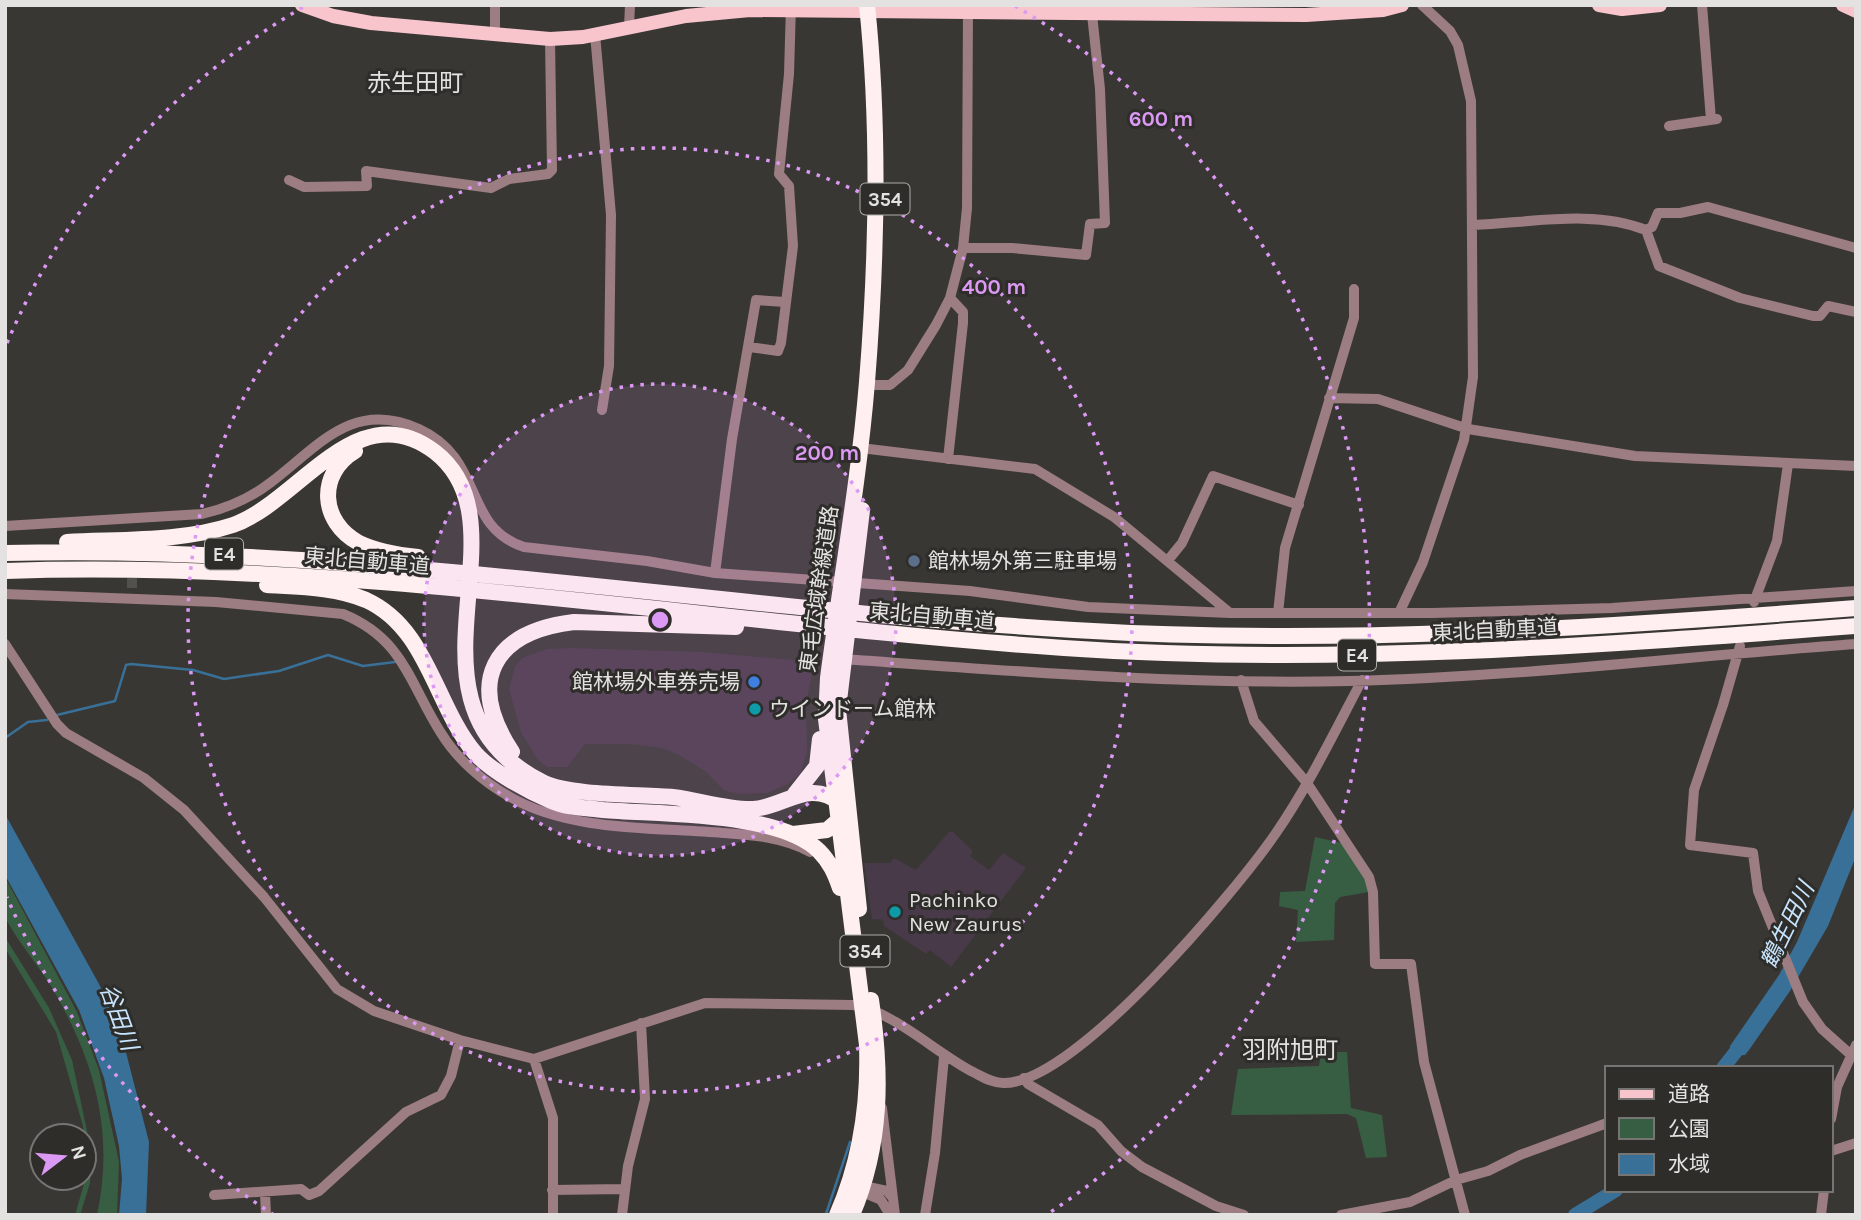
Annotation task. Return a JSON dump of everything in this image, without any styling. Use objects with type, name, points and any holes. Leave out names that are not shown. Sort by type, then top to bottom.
[{"type":"highway","name":"東毛広域幹線道路","points":[[852,1215],[867,1097],[867,1008],[838,709],[846,584],[883,276],[886,152],[873,9]]},
{"type":"highway","name":"東毛広域幹線道路","points":[[837,1215],[857,1187],[876,1131],[880,1091],[878,1044],[867,1008],[851,926],[826,719],[828,678],[869,449],[872,385]]},
{"type":"highway","points":[[5,546],[167,537],[220,529],[267,508],[345,446],[381,435],[415,441],[444,461],[462,491],[470,544],[464,633],[466,677],[484,730],[505,757],[556,788],[674,797],[744,809],[764,807],[795,794],[816,792],[834,799],[848,810],[837,823],[818,833],[793,834]]},
{"type":"highway","points":[[442,565],[389,554],[347,535],[328,506],[328,482],[338,463],[355,450],[367,446],[402,446],[436,464],[450,485],[458,509],[462,542],[455,642],[457,677],[470,719],[505,774]]},
{"type":"highway","name":"東北自動車道","points":[[5,553],[251,555],[442,565],[829,610],[1138,634],[1318,638],[1539,631],[1856,608]]},
{"type":"highway","points":[[100,570],[168,579],[328,590],[366,600],[404,628],[469,744],[483,761],[533,793],[563,806],[738,821],[768,825],[793,834],[819,851],[830,865],[851,926]]},
{"type":"highway","name":"東北自動車道","points":[[5,571],[100,570],[302,576],[485,592],[826,628],[1069,648],[1306,656],[1556,648],[1856,626]]},
{"type":"highway","points":[[522,768],[498,727],[488,687],[499,654],[523,634],[548,626],[584,621],[762,629],[826,628]]},
{"type":"highway","points":[[795,794],[817,766],[820,695],[828,678]]},
{"type":"main road","points":[[302,5],[348,19],[495,36],[550,39],[595,34],[686,16],[791,7],[1167,10],[1306,15],[1383,10],[1402,5]]},
{"type":"main road","points":[[1599,5],[1622,9],[1660,5]]},
{"type":"main road","points":[[1843,5],[1856,11]]},
{"type":"street","points":[[495,5],[495,36]]},
{"type":"street","points":[[629,27],[630,5]]},
{"type":"street","points":[[1399,613],[1428,549],[1468,429],[1473,377],[1474,225],[1471,101],[1458,45],[1450,31],[1422,5]]},
{"type":"street","points":[[1669,126],[1714,119],[1702,5]]},
{"type":"street","points":[[749,347],[778,351],[793,246],[789,186],[779,174],[789,74],[791,7]]},
{"type":"street","points":[[872,385],[896,382],[908,370],[950,298],[963,248],[967,208],[968,10]]},
{"type":"street","points":[[963,248],[1012,248],[1086,255],[1090,224],[1105,223],[1100,89],[1092,10]]},
{"type":"street","points":[[595,34],[611,215],[610,366],[602,410]]},
{"type":"street","points":[[289,180],[304,187],[367,186],[366,171],[491,188],[509,179],[548,174],[552,170],[550,39]]},
{"type":"street","points":[[1474,225],[1592,220],[1646,230],[1651,227],[1658,213],[1680,213],[1708,206],[1856,248]]},
{"type":"street","points":[[1646,230],[1659,265],[1740,298],[1813,316],[1819,316],[1828,306],[1856,312]]},
{"type":"street","points":[[1278,613],[1285,548],[1354,318],[1354,289]]},
{"type":"street","points":[[948,459],[963,323],[963,312],[950,298]]},
{"type":"street","points":[[715,573],[732,439],[756,300],[785,302]]},
{"type":"street","points":[[1329,398],[1378,399],[1468,429],[1635,456],[1856,466]]},
{"type":"street","points":[[5,526],[202,514],[225,508],[271,482],[335,430],[364,421],[387,419],[421,430],[443,442],[460,460],[482,514],[507,542],[524,547],[647,561],[715,573],[970,591],[1088,607],[1278,613],[1612,608],[1755,601],[1856,591]]},
{"type":"street","points":[[869,449],[1035,469],[1114,517],[1169,559],[1230,612]]},
{"type":"street","points":[[1755,601],[1777,541],[1788,464]]},
{"type":"street","points":[[1169,559],[1182,543],[1213,476],[1299,505]]},
{"type":"street","points":[[131,518],[132,530]]},
{"type":"street","points":[[5,594],[131,593],[343,614],[373,629],[388,641],[399,655],[441,733],[454,750],[477,774],[512,798],[576,820],[758,836],[812,853]]},
{"type":"street","points":[[5,644],[57,724],[66,733],[144,778],[184,810],[264,897],[342,994],[374,1011],[460,1040],[534,1059],[705,1003],[867,1008],[944,1057],[995,1082],[1012,1082],[1024,1078],[1079,1049],[1200,929],[1245,877],[1307,783],[1363,680]]},
{"type":"street","points":[[843,659],[939,667],[1241,680],[1363,680],[1856,644]]},
{"type":"street","points":[[1739,651],[1694,790],[1690,845],[1753,853],[1758,891],[1812,1018],[1853,1050],[1833,1103]]},
{"type":"street","points":[[1241,680],[1250,713],[1307,783],[1368,877],[1373,892],[1375,964],[1411,964],[1424,1062],[1465,1215]]},
{"type":"street","points":[[622,1215],[624,1189],[645,1099],[641,1023]]},
{"type":"street","points":[[214,1195],[265,1194],[301,1189],[309,1195],[326,1186],[400,1117],[441,1095],[451,1076],[460,1040]]},
{"type":"street","points":[[925,1215],[935,1153],[944,1057]]},
{"type":"street","points":[[534,1059],[553,1118],[552,1215]]},
{"type":"street","points":[[1024,1078],[1028,1084],[1098,1125],[1121,1152],[1142,1167],[1216,1206],[1244,1215]]},
{"type":"street","points":[[880,1091],[893,1198],[892,1215]]},
{"type":"street","points":[[1341,1215],[1410,1202],[1456,1180],[1488,1171],[1520,1155],[1605,1124]]},
{"type":"street","points":[[1833,1150],[1856,1143]]},
{"type":"street","points":[[857,1187],[887,1191],[893,1198]]},
{"type":"street","points":[[857,1187],[881,1200],[892,1215]]},
{"type":"street","points":[[552,1190],[624,1189]]},
{"type":"street","points":[[1821,1215],[1824,1192]]},
{"type":"street","points":[[265,1194],[267,1215]]},
{"type":"shaded area","points":[[547,649],[703,652],[814,662],[806,704],[807,752],[800,774],[788,784],[767,793],[737,794],[724,790],[705,771],[679,755],[662,748],[630,744],[585,744],[567,767],[547,767],[537,759],[521,732],[509,689],[515,667],[522,658]]},
{"type":"shaded area","points":[[949,832],[953,832],[973,851],[970,856],[989,870],[1003,853],[1026,868],[951,967],[930,950],[926,954],[884,926],[883,920],[872,919],[864,863],[890,863],[894,858],[916,870]]},
{"type":"green space","points":[[1315,837],[1342,843],[1366,879],[1369,892],[1340,897],[1335,903],[1334,940],[1296,942],[1298,910],[1279,906],[1280,892],[1305,891]]},
{"type":"green space","points":[[5,877],[77,1012],[99,1070],[119,1162],[117,1215],[97,1215],[102,1184],[102,1125],[89,1068],[79,1041],[51,986],[7,921],[4,906]]},
{"type":"green space","points":[[5,937],[49,1008],[72,1060],[85,1122],[82,1122],[56,1032],[5,948]]},
{"type":"green space","points":[[1321,1052],[1347,1052],[1351,1108],[1382,1115],[1387,1157],[1366,1158],[1356,1118],[1347,1114],[1231,1115],[1238,1069],[1319,1066]]},
{"type":"green space","points":[[82,1192],[87,1192],[80,1215],[75,1215]]},
{"type":"water","points":[[1856,803],[1856,856],[1828,926],[1790,991],[1749,1050],[1745,1055],[1732,1056],[1730,1046],[1779,975],[1797,942]]},
{"type":"water","points":[[5,814],[99,984],[120,1029],[149,1142],[146,1215],[119,1215],[122,1179],[119,1146],[104,1078],[79,1010],[5,875]]},
{"type":"waterway","points":[[57,715],[115,701],[126,665],[131,664],[193,670],[224,679],[279,671],[328,655],[363,666],[395,662]]},
{"type":"waterway","points":[[5,738],[28,722],[47,720]]},
{"type":"waterway","name":"鶴生田川","points":[[1725,1066],[1745,1040]]},
{"type":"waterway","points":[[820,1215],[826,1214],[850,1142]]},
{"type":"waterway","name":"鶴生田川","points":[[1575,1215],[1613,1192]]},
{"type":"tunnel","points":[[132,530],[132,588]]},
{"type":"place","name":"館林場外第三駐車場","points":[[914,561]]},
{"type":"place","name":"館林場外車券売場","points":[[754,682]]},
{"type":"place","name":"ウインドーム館林","points":[[755,709]]},
{"type":"place","name":"Pachinko New Zaurus","points":[[895,912]]},
{"type":"district","name":"赤生田町","points":[[415,83]]},
{"type":"district","name":"羽附旭町","points":[[1290,1050]]},
{"type":"water label","name":"谷田川","points":[[119,1017]]}]
